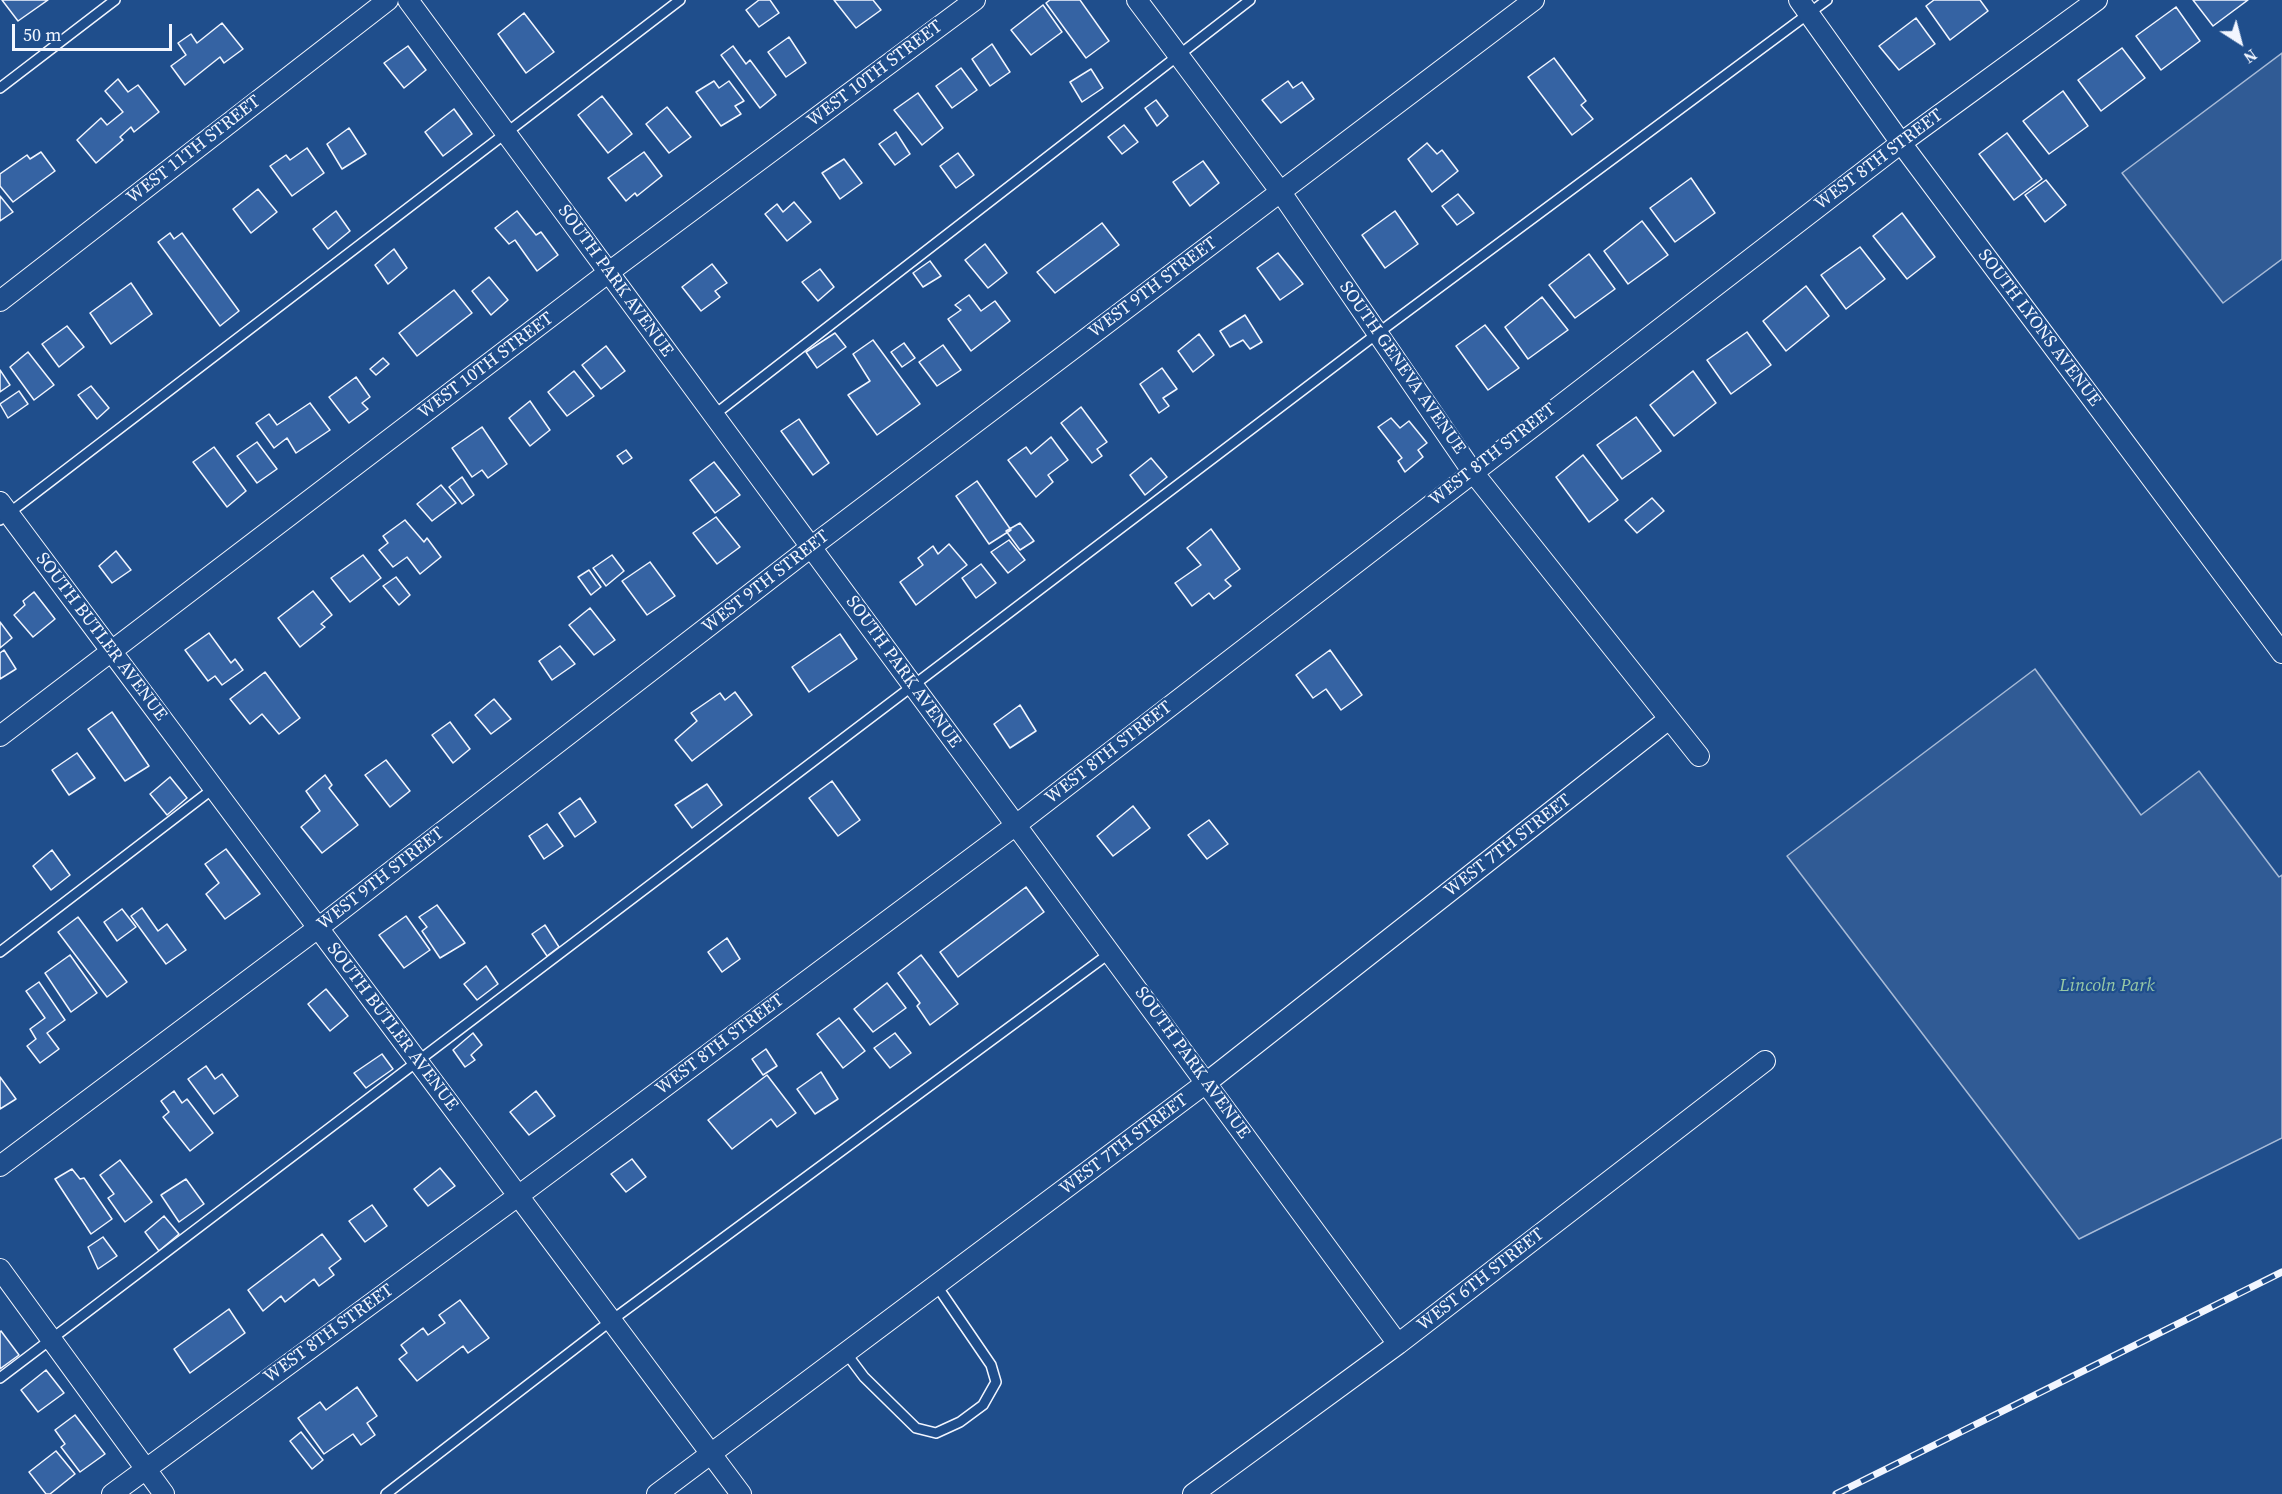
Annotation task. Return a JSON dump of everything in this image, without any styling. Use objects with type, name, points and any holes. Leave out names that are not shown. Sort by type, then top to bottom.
[{"type":"street","name":"WEST 11TH STREET","points":[[0,301],[388,0]]},
{"type":"street","name":"SOUTH PARK AVENUE","points":[[408,0],[1398,1344]]},
{"type":"street","name":"WEST 10TH STREET","points":[[0,736],[609,272],[975,0]]},
{"type":"street","name":"SOUTH GENEVA AVENUE","points":[[1137,0],[1280,191],[1472,471],[1699,756]]},
{"type":"street","name":"WEST 9TH STREET","points":[[0,1166],[318,928],[811,547],[1534,0]]},
{"type":"street","name":"WEST 8TH STREET","points":[[111,1494],[518,1196],[1016,825],[1472,471],[1901,143],[2097,0]]},
{"type":"street","name":"SOUTH LYONS AVENUE","points":[[1804,7],[1901,143],[2282,653]]},
{"type":"street","name":"SOUTH BUTLER AVENUE","points":[[3,511],[214,788],[741,1494]]},
{"type":"street","name":"WEST 7TH STREET","points":[[657,1494],[1206,1083],[1669,719]]},
{"type":"street","name":"WEST 6TH STREET","points":[[1192,1494],[1398,1344],[1765,1061]]},
{"type":"street","points":[[0,1269],[164,1494]]},
{"type":"lane","points":[[0,88],[115,0]]},
{"type":"lane","points":[[3,511],[680,0]]},
{"type":"lane","points":[[714,415],[1250,0]]},
{"type":"lane","points":[[0,1378],[914,687],[1804,7],[1827,0]]},
{"type":"lane","points":[[0,952],[214,788]]},
{"type":"lane","points":[[386,1494],[612,1320],[1110,953]]},
{"type":"lane","points":[[846,1353],[864,1377],[916,1428],[936,1433],[960,1422],[983,1405],[996,1382],[991,1365],[937,1286]]},
{"type":"shaded area","points":[[2282,53],[2282,259],[2223,303],[2122,173]]},
{"type":"shaded area","name":"Lincoln Park","points":[[2035,669],[2141,815],[2199,771],[2279,877],[2282,875],[2282,1138],[2079,1239],[1787,856]]},
{"type":"building","points":[[2,0],[48,0],[18,21]]},
{"type":"building","points":[[759,0],[770,0],[779,13],[759,27],[746,10]]},
{"type":"building","points":[[834,0],[873,0],[881,10],[856,28]]},
{"type":"building","points":[[1050,0],[1080,0],[1109,41],[1086,58],[1046,3]]},
{"type":"building","points":[[1934,0],[1980,0],[1988,11],[1950,40],[1926,6]]},
{"type":"building","points":[[2193,0],[2248,0],[2213,26]]},
{"type":"building","points":[[1043,5],[1062,32],[1031,55],[1011,30]]},
{"type":"building","points":[[2176,7],[2200,41],[2161,70],[2136,36]]},
{"type":"building","points":[[524,13],[554,52],[526,73],[498,34]]},
{"type":"building","points":[[1916,18],[1935,44],[1899,70],[1879,46]]},
{"type":"building","points":[[222,23],[243,49],[224,63],[220,57],[185,85],[171,66],[186,55],[178,43],[191,34],[197,43]]},
{"type":"building","points":[[789,37],[806,63],[786,77],[768,52]]},
{"type":"building","points":[[992,44],[1010,72],[990,86],[972,59]]},
{"type":"building","points":[[408,46],[426,70],[404,88],[384,63]]},
{"type":"building","points":[[733,46],[746,64],[750,60],[776,95],[760,108],[721,55]]},
{"type":"building","points":[[2122,48],[2145,78],[2101,111],[2078,80]]},
{"type":"building","points":[[1554,58],[1586,101],[1581,105],[1593,119],[1572,135],[1528,77]]},
{"type":"building","points":[[961,68],[977,90],[952,108],[936,86]]},
{"type":"building","points":[[1091,69],[1103,88],[1082,102],[1070,82]]},
{"type":"building","points":[[118,79],[128,92],[138,85],[159,112],[134,132],[131,127],[120,137],[123,140],[96,163],[77,140],[101,118],[107,125],[123,112],[105,91]]},
{"type":"building","points":[[714,81],[719,88],[729,81],[744,101],[735,106],[741,114],[721,126],[696,92]]},
{"type":"building","points":[[1288,81],[1293,88],[1302,82],[1314,99],[1281,123],[1262,100]]},
{"type":"building","points":[[2063,91],[2088,126],[2049,154],[2023,121]]},
{"type":"building","points":[[918,93],[943,128],[922,145],[894,110]]},
{"type":"building","points":[[602,96],[632,134],[608,153],[578,115]]},
{"type":"building","points":[[1156,100],[1168,116],[1157,126],[1145,108]]},
{"type":"building","points":[[667,107],[691,137],[669,153],[646,124]]},
{"type":"building","points":[[454,109],[472,134],[443,156],[425,132]]},
{"type":"building","points":[[1124,125],[1138,142],[1122,154],[1108,137]]},
{"type":"building","points":[[349,128],[366,154],[342,169],[327,144]]},
{"type":"building","points":[[896,132],[910,154],[895,165],[879,144]]},
{"type":"building","points":[[2007,133],[2042,179],[2014,200],[1979,154]]},
{"type":"building","points":[[1427,143],[1437,154],[1442,150],[1458,171],[1432,192],[1408,159]]},
{"type":"building","points":[[307,148],[324,173],[292,196],[270,166],[286,155],[290,160]]},
{"type":"building","points":[[41,152],[55,171],[13,202],[0,186],[0,174],[27,155],[30,159]]},
{"type":"building","points":[[644,152],[662,176],[637,196],[635,193],[626,201],[608,178]]},
{"type":"building","points":[[958,153],[974,175],[956,188],[940,166]]},
{"type":"building","points":[[844,159],[862,183],[840,199],[822,173]]},
{"type":"building","points":[[1203,161],[1219,183],[1190,206],[1173,182]]},
{"type":"building","points":[[1691,178],[1715,213],[1675,242],[1650,208]]},
{"type":"building","points":[[2046,180],[2066,205],[2045,222],[2025,195]]},
{"type":"building","points":[[258,189],[277,212],[251,233],[233,209]]},
{"type":"building","points":[[1458,194],[1474,213],[1457,225],[1442,206]]},
{"type":"building","points":[[0,196],[13,212],[0,221]]},
{"type":"building","points":[[794,202],[811,222],[787,241],[765,214],[777,204],[783,212]]},
{"type":"building","points":[[336,211],[350,231],[328,249],[313,229]]},
{"type":"building","points":[[517,211],[536,235],[541,232],[558,255],[537,271],[515,240],[509,244],[495,228]]},
{"type":"building","points":[[1395,211],[1418,244],[1385,268],[1362,235]]},
{"type":"building","points":[[1902,213],[1935,257],[1907,279],[1873,236]]},
{"type":"building","points":[[1642,221],[1668,255],[1628,284],[1604,251]]},
{"type":"building","points":[[1102,223],[1119,245],[1055,293],[1037,272]]},
{"type":"building","points":[[170,233],[174,239],[182,233],[239,311],[220,326],[158,242]]},
{"type":"building","points":[[985,244],[1007,273],[988,288],[965,260]]},
{"type":"building","points":[[1860,247],[1885,279],[1846,309],[1821,275]]},
{"type":"building","points":[[394,249],[407,268],[388,284],[375,265]]},
{"type":"building","points":[[1278,253],[1303,284],[1280,300],[1257,268]]},
{"type":"building","points":[[1589,254],[1615,289],[1575,318],[1549,285]]},
{"type":"building","points":[[930,261],[941,276],[923,287],[913,273]]},
{"type":"building","points":[[712,264],[727,283],[715,291],[720,297],[701,311],[682,287]]},
{"type":"building","points":[[820,269],[834,287],[818,301],[802,282]]},
{"type":"building","points":[[489,277],[508,300],[491,315],[472,291]]},
{"type":"building","points":[[131,283],[152,314],[111,344],[90,313]]},
{"type":"building","points":[[1806,286],[1829,316],[1786,351],[1763,321]]},
{"type":"building","points":[[454,290],[472,313],[417,356],[399,333]]},
{"type":"building","points":[[969,295],[981,311],[995,301],[1010,321],[971,351],[948,319],[961,310],[955,305]]},
{"type":"building","points":[[1542,297],[1568,330],[1528,359],[1505,327]]},
{"type":"building","points":[[1245,315],[1262,342],[1250,349],[1243,340],[1230,347],[1220,331]]},
{"type":"building","points":[[1485,325],[1519,368],[1488,390],[1456,346]]},
{"type":"building","points":[[67,326],[84,347],[59,367],[42,344]]},
{"type":"building","points":[[1747,332],[1771,365],[1731,394],[1707,360]]},
{"type":"building","points":[[835,333],[846,347],[817,368],[806,352]]},
{"type":"building","points":[[1199,334],[1214,355],[1193,372],[1178,351]]},
{"type":"building","points":[[873,340],[920,404],[877,435],[848,395],[870,381],[853,354]]},
{"type":"building","points":[[904,343],[915,358],[902,367],[891,352]]},
{"type":"building","points":[[943,345],[961,370],[937,386],[919,362]]},
{"type":"building","points":[[606,346],[625,371],[601,389],[582,365]]},
{"type":"building","points":[[28,352],[54,385],[34,400],[10,367]]},
{"type":"building","points":[[383,358],[389,364],[376,375],[370,369]]},
{"type":"building","points":[[1162,368],[1177,389],[1163,398],[1169,406],[1159,413],[1140,384]]},
{"type":"building","points":[[0,370],[10,385],[0,392]]},
{"type":"building","points":[[574,371],[594,396],[567,416],[548,392]]},
{"type":"building","points":[[1693,371],[1716,403],[1674,436],[1650,405]]},
{"type":"building","points":[[356,377],[370,397],[362,403],[368,409],[349,423],[329,397]]},
{"type":"building","points":[[91,386],[109,408],[97,419],[78,395]]},
{"type":"building","points":[[19,391],[28,404],[8,418],[0,404]]},
{"type":"building","points":[[530,401],[550,430],[530,446],[509,418]]},
{"type":"building","points":[[310,403],[330,430],[296,453],[287,438],[274,448],[256,423],[269,414],[277,425]]},
{"type":"building","points":[[1081,407],[1107,442],[1097,449],[1102,456],[1092,463],[1061,423]]},
{"type":"building","points":[[1636,417],[1661,451],[1622,479],[1597,445]]},
{"type":"building","points":[[1391,418],[1400,428],[1409,421],[1427,443],[1418,450],[1423,457],[1405,472],[1398,461],[1402,458],[1378,427]]},
{"type":"building","points":[[799,419],[829,463],[813,475],[781,431]]},
{"type":"building","points":[[482,427],[507,464],[488,478],[482,470],[472,477],[452,448]]},
{"type":"building","points":[[1051,437],[1068,460],[1048,475],[1053,482],[1036,497],[1008,460],[1026,447],[1031,454]]},
{"type":"building","points":[[257,442],[277,469],[257,483],[237,456]]},
{"type":"building","points":[[214,447],[246,491],[227,507],[193,462]]},
{"type":"building","points":[[626,450],[632,458],[623,464],[617,456]]},
{"type":"building","points":[[1583,455],[1618,500],[1589,522],[1556,477]]},
{"type":"building","points":[[1151,458],[1167,477],[1145,495],[1130,475]]},
{"type":"building","points":[[714,462],[740,495],[715,513],[690,480]]},
{"type":"building","points":[[462,477],[474,495],[462,504],[449,487]]},
{"type":"building","points":[[977,481],[1011,530],[989,544],[956,496]]},
{"type":"building","points":[[441,485],[456,503],[432,521],[417,504]]},
{"type":"building","points":[[1652,498],[1664,511],[1637,533],[1625,520]]},
{"type":"building","points":[[716,517],[740,547],[717,564],[693,533]]},
{"type":"building","points":[[405,520],[424,542],[427,538],[441,557],[420,574],[407,557],[393,567],[379,550],[388,543],[383,536]]},
{"type":"building","points":[[1020,523],[1034,541],[1020,550],[1006,531]]},
{"type":"building","points":[[1211,529],[1240,569],[1225,580],[1231,586],[1214,599],[1209,593],[1192,606],[1175,583],[1201,565],[1187,548]]},
{"type":"building","points":[[1009,540],[1025,560],[1008,573],[991,552]]},
{"type":"building","points":[[949,544],[967,565],[916,605],[900,582],[923,565],[918,558],[933,546],[938,554]]},
{"type":"building","points":[[116,551],[131,570],[112,583],[99,566]]},
{"type":"building","points":[[363,555],[381,578],[350,602],[331,578]]},
{"type":"building","points":[[612,555],[624,571],[606,586],[593,568]]},
{"type":"building","points":[[650,562],[675,596],[647,615],[622,581]]},
{"type":"building","points":[[981,564],[996,583],[976,598],[962,578]]},
{"type":"building","points":[[589,570],[601,587],[591,595],[578,577]]},
{"type":"building","points":[[396,577],[410,595],[399,605],[383,586]]},
{"type":"building","points":[[313,591],[332,615],[321,624],[325,627],[300,647],[278,618]]},
{"type":"building","points":[[34,592],[55,619],[33,637],[14,615],[25,605],[23,601]]},
{"type":"building","points":[[590,608],[615,640],[594,655],[569,625]]},
{"type":"building","points":[[0,622],[12,638],[0,648]]},
{"type":"building","points":[[209,633],[231,663],[235,659],[243,670],[222,685],[215,676],[208,681],[185,650]]},
{"type":"building","points":[[840,634],[857,659],[809,692],[792,667]]},
{"type":"building","points":[[560,646],[575,664],[552,680],[539,661]]},
{"type":"building","points":[[4,650],[16,669],[0,679],[0,653]]},
{"type":"building","points":[[1330,650],[1362,695],[1341,710],[1326,689],[1313,698],[1296,675]]},
{"type":"building","points":[[265,672],[300,718],[279,734],[262,714],[250,724],[230,699]]},
{"type":"building","points":[[735,692],[752,715],[692,761],[675,740],[697,721],[691,713],[720,693],[725,700]]},
{"type":"building","points":[[494,699],[511,719],[491,734],[475,715]]},
{"type":"building","points":[[1020,705],[1036,731],[1010,748],[994,724]]},
{"type":"building","points":[[112,712],[149,766],[125,781],[88,729]]},
{"type":"building","points":[[450,722],[470,749],[453,763],[432,735]]},
{"type":"building","points":[[77,753],[95,778],[69,795],[52,770]]},
{"type":"building","points":[[386,760],[410,791],[390,807],[365,775]]},
{"type":"building","points":[[325,775],[332,785],[329,788],[358,825],[322,853],[301,827],[320,811],[306,791]]},
{"type":"building","points":[[170,777],[187,798],[167,815],[150,794]]},
{"type":"building","points":[[832,781],[860,820],[838,836],[809,798]]},
{"type":"building","points":[[707,784],[722,805],[692,828],[675,805]]},
{"type":"building","points":[[580,798],[596,822],[575,837],[559,813]]},
{"type":"building","points":[[1133,806],[1150,828],[1113,856],[1097,836]]},
{"type":"building","points":[[1209,820],[1228,844],[1207,859],[1188,835]]},
{"type":"building","points":[[547,824],[563,846],[544,859],[529,836]]},
{"type":"building","points":[[226,849],[260,894],[225,919],[206,894],[219,883],[205,864]]},
{"type":"building","points":[[52,850],[70,875],[51,890],[33,866]]},
{"type":"building","points":[[1026,887],[1044,912],[958,977],[940,952]]},
{"type":"building","points":[[437,905],[465,943],[440,958],[422,931],[427,927],[419,917]]},
{"type":"building","points":[[142,908],[158,931],[167,924],[186,950],[166,964],[131,916]]},
{"type":"building","points":[[122,909],[136,927],[117,941],[104,922]]},
{"type":"building","points":[[406,916],[430,950],[404,968],[379,935]]},
{"type":"building","points":[[78,917],[127,982],[107,997],[58,932]]},
{"type":"building","points":[[545,925],[559,947],[547,956],[532,934]]},
{"type":"building","points":[[727,938],[740,959],[722,972],[708,952]]},
{"type":"building","points":[[70,955],[97,993],[71,1012],[45,973]]},
{"type":"building","points":[[921,955],[958,1004],[930,1025],[917,1006],[920,1003],[898,973]]},
{"type":"building","points":[[486,966],[498,984],[477,1000],[464,984]]},
{"type":"building","points":[[39,982],[65,1020],[47,1033],[59,1049],[40,1063],[27,1046],[36,1039],[30,1029],[45,1018],[26,991]]},
{"type":"building","points":[[887,983],[906,1008],[873,1032],[854,1009]]},
{"type":"building","points":[[326,989],[348,1016],[330,1031],[308,1004]]},
{"type":"building","points":[[839,1018],[865,1051],[843,1068],[817,1034]]},
{"type":"building","points":[[473,1033],[482,1045],[471,1055],[475,1060],[465,1067],[453,1050]]},
{"type":"building","points":[[895,1033],[911,1053],[890,1068],[874,1048]]},
{"type":"building","points":[[766,1049],[777,1066],[763,1075],[752,1059]]},
{"type":"building","points":[[382,1054],[393,1069],[366,1088],[354,1073]]},
{"type":"building","points":[[206,1066],[215,1079],[222,1074],[238,1096],[214,1114],[188,1079]]},
{"type":"building","points":[[821,1072],[838,1099],[815,1114],[797,1089]]},
{"type":"building","points":[[767,1075],[796,1113],[777,1127],[771,1119],[732,1149],[708,1120]]},
{"type":"building","points":[[0,1077],[16,1099],[0,1109]]},
{"type":"building","points":[[174,1091],[182,1103],[187,1099],[213,1133],[190,1151],[163,1117],[169,1112],[161,1101]]},
{"type":"building","points":[[536,1091],[555,1116],[529,1135],[510,1112]]},
{"type":"building","points":[[632,1159],[646,1177],[626,1192],[611,1174]]},
{"type":"building","points":[[120,1160],[152,1202],[125,1222],[108,1198],[114,1194],[100,1175]]},
{"type":"building","points":[[440,1168],[455,1186],[428,1206],[414,1189]]},
{"type":"building","points":[[72,1169],[80,1179],[84,1178],[112,1219],[91,1234],[55,1179]]},
{"type":"building","points":[[186,1179],[204,1204],[179,1222],[161,1195]]},
{"type":"building","points":[[372,1205],[387,1226],[365,1242],[349,1221]]},
{"type":"building","points":[[164,1216],[179,1234],[159,1251],[145,1232]]},
{"type":"building","points":[[322,1234],[341,1259],[329,1268],[334,1275],[319,1286],[314,1279],[285,1302],[281,1296],[263,1311],[248,1290]]},
{"type":"building","points":[[103,1237],[117,1256],[98,1269],[88,1247]]},
{"type":"building","points":[[460,1300],[489,1338],[468,1353],[463,1346],[417,1381],[399,1359],[407,1353],[401,1345],[423,1328],[428,1335],[445,1323],[439,1315]]},
{"type":"building","points":[[229,1309],[245,1333],[190,1373],[174,1349]]},
{"type":"building","points":[[0,1332],[19,1355],[0,1369]]},
{"type":"building","points":[[46,1370],[64,1393],[38,1412],[21,1390]]},
{"type":"building","points":[[357,1387],[377,1416],[367,1423],[375,1435],[361,1445],[353,1434],[324,1454],[298,1418],[320,1402],[326,1410]]},
{"type":"building","points":[[75,1415],[105,1454],[80,1472],[61,1447],[65,1444],[55,1430]]},
{"type":"building","points":[[301,1432],[323,1460],[312,1469],[290,1441]]},
{"type":"building","points":[[56,1451],[75,1474],[50,1494],[46,1494],[29,1472]]},
{"type":"railway","points":[[1836,1494],[2282,1272]]}]
